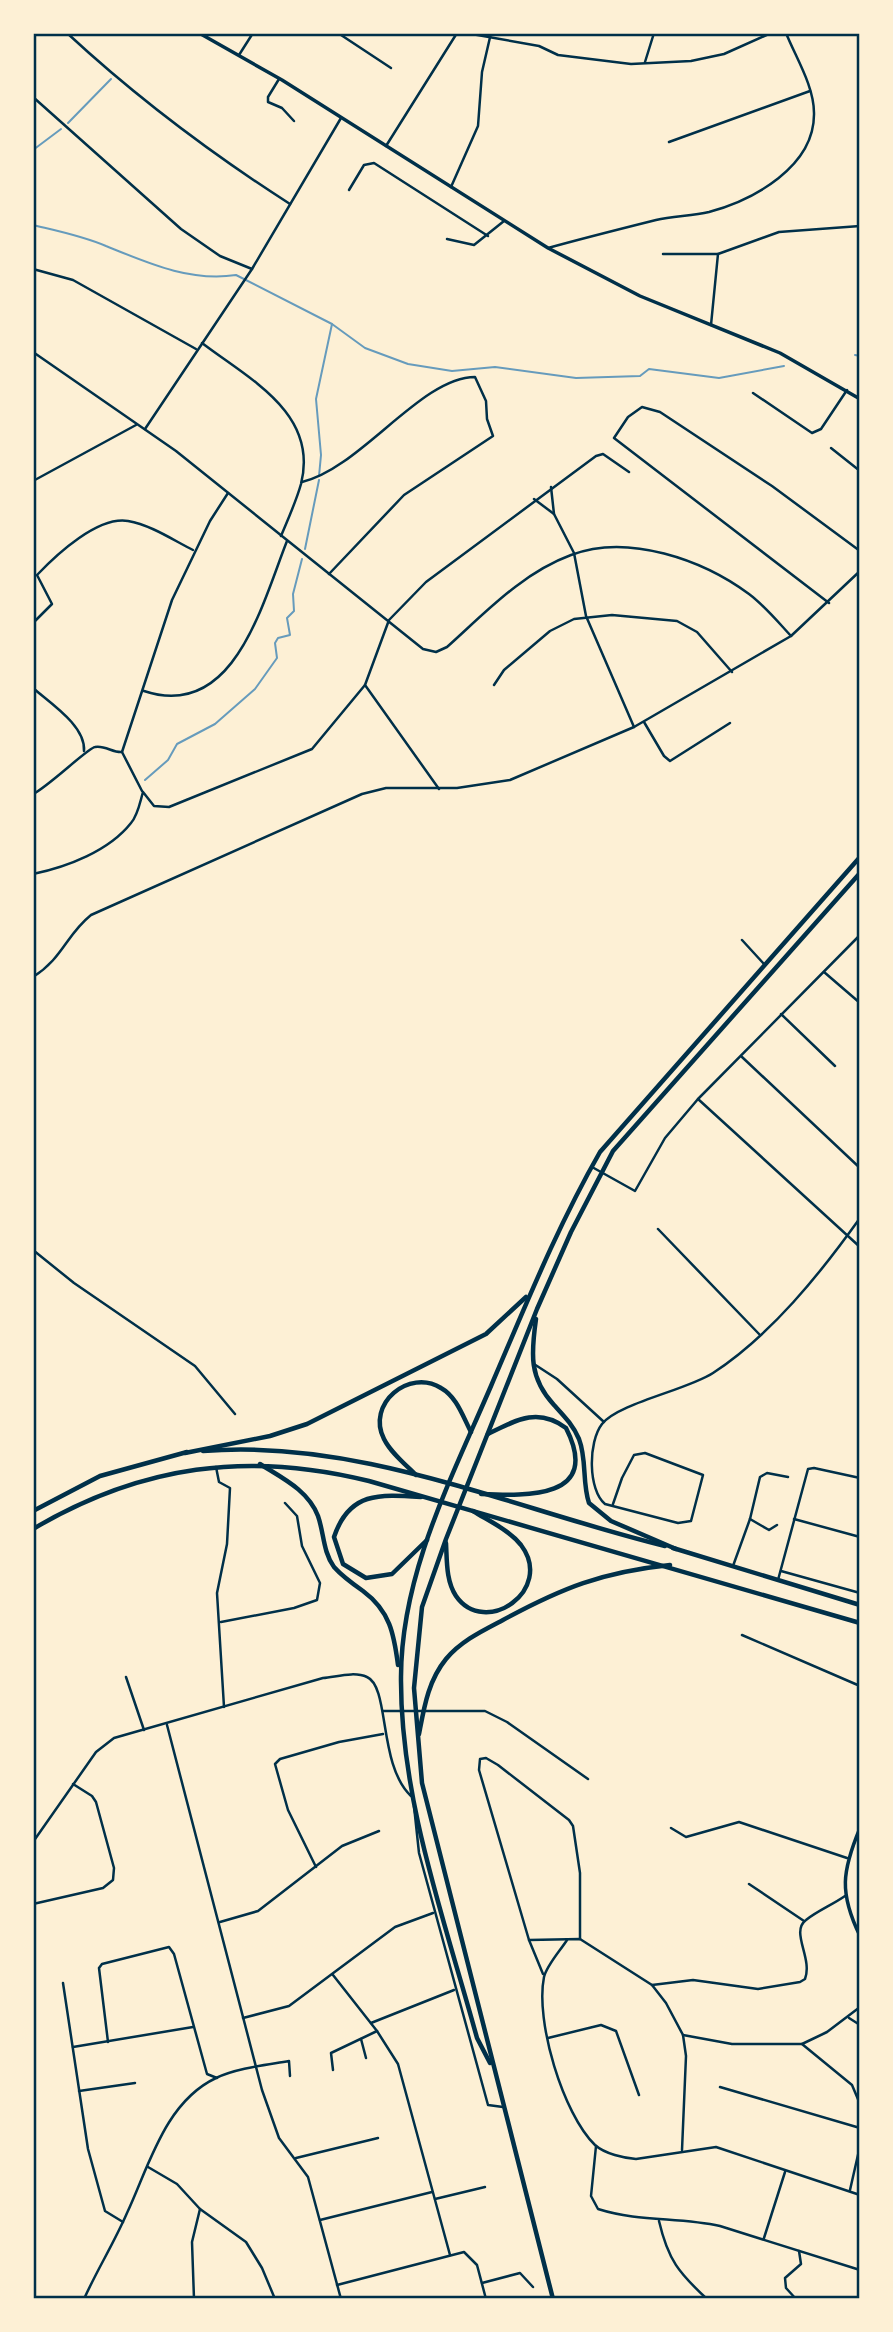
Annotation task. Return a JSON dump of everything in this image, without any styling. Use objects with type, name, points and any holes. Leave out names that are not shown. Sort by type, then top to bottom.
[{"type":"main road","points":[[199,33],[279,79],[548,248],[614,284],[780,352],[860,399]]},
{"type":"main road","points":[[401,1680],[402,1637],[408,1601],[429,1537],[529,1294],[591,1167],[610,1138],[860,857]]},
{"type":"main road","points":[[553,2299],[422,1783],[417,1742],[416,1650],[422,1607],[537,1309],[600,1171],[621,1139],[860,873]]},
{"type":"main road","points":[[33,1511],[100,1476],[186,1453],[271,1436],[307,1424],[486,1334],[529,1294]]},
{"type":"main road","points":[[537,1309],[532,1364],[542,1392],[572,1425],[579,1441],[589,1503],[611,1521],[676,1549]]},
{"type":"main road","points":[[416,1475],[390,1447],[381,1431],[382,1411],[393,1391],[418,1382],[440,1387],[454,1398],[470,1433]]},
{"type":"main road","points":[[481,1494],[546,1493],[559,1487],[569,1476],[575,1453],[566,1428],[541,1416],[527,1416],[488,1434]]},
{"type":"main road","points":[[186,1453],[238,1448],[288,1450],[331,1456],[416,1475],[860,1605]]},
{"type":"main road","points":[[260,1464],[298,1487],[309,1499],[318,1517],[326,1552],[334,1567],[374,1600],[386,1614],[395,1637],[414,1801],[477,2038],[493,2068]]},
{"type":"main road","points":[[33,1529],[90,1497],[181,1471],[260,1464],[323,1469],[670,1565],[860,1623]]},
{"type":"main road","points":[[421,1497],[384,1495],[358,1502],[349,1508],[339,1524],[334,1537],[336,1549],[348,1570],[366,1578],[375,1578],[401,1568],[429,1537]]},
{"type":"main road","points":[[446,1539],[449,1582],[458,1598],[466,1605],[488,1612],[503,1610],[517,1601],[523,1594],[529,1577],[527,1555],[508,1532],[472,1511]]},
{"type":"main road","points":[[417,1742],[432,1681],[446,1659],[469,1638],[576,1583],[670,1565]]},
{"type":"main road","points":[[859,1832],[847,1858],[845,1896],[860,1936]]},
{"type":"street","points":[[67,33],[97,61],[239,171],[290,204]]},
{"type":"street","points":[[239,55],[253,33]]},
{"type":"street","points":[[338,33],[391,68]]},
{"type":"street","points":[[386,146],[457,33]]},
{"type":"street","points":[[467,33],[539,46],[558,55],[596,61],[645,62],[691,61],[724,54],[771,33]]},
{"type":"street","points":[[645,62],[654,33]]},
{"type":"street","points":[[548,248],[661,219],[706,213],[756,194],[788,169],[802,154],[814,114],[810,91],[786,33]]},
{"type":"street","points":[[451,187],[478,126],[482,72],[491,36]]},
{"type":"street","points":[[279,79],[268,97],[268,102],[282,108],[294,121]]},
{"type":"street","points":[[669,142],[810,91]]},
{"type":"street","points":[[33,97],[181,229],[220,256],[251,270]]},
{"type":"street","points":[[145,429],[251,270],[341,118]]},
{"type":"street","points":[[349,190],[364,165],[374,163],[488,236]]},
{"type":"street","points":[[447,239],[467,246],[488,236],[505,221]]},
{"type":"street","points":[[663,254],[718,254],[779,232],[860,226]]},
{"type":"street","points":[[710,325],[718,254]]},
{"type":"street","points":[[33,269],[73,280],[197,349]]},
{"type":"street","points":[[202,343],[262,388],[294,419],[300,438],[302,482],[282,536]]},
{"type":"street","points":[[33,352],[145,429],[423,649],[436,652],[447,647],[528,578],[574,553],[610,548],[654,551],[687,562],[750,594],[791,636]]},
{"type":"street","points":[[302,482],[319,478],[445,385],[475,377],[481,387],[493,436],[404,495],[329,574]]},
{"type":"street","points":[[753,393],[812,433],[821,429],[846,390]]},
{"type":"street","points":[[829,603],[631,453],[614,438],[621,425],[642,407],[660,412],[781,493],[860,551]]},
{"type":"street","points":[[33,481],[136,425]]},
{"type":"street","points":[[831,448],[860,471]]},
{"type":"street","points":[[228,493],[195,550],[156,644],[144,691],[122,752],[153,806],[169,807],[312,749],[365,685],[389,620],[426,582],[551,486],[600,454],[629,472]]},
{"type":"street","points":[[551,486],[554,514],[574,553],[586,616],[634,727]]},
{"type":"street","points":[[534,499],[554,514]]},
{"type":"street","points":[[33,623],[52,607],[37,575],[83,537],[104,525],[114,521],[142,524],[195,550]]},
{"type":"street","points":[[144,691],[183,697],[203,688],[226,670],[244,648],[287,540]]},
{"type":"street","points":[[33,977],[58,958],[73,932],[91,915],[362,794],[386,788],[439,789],[510,780],[634,727],[791,636],[860,571]]},
{"type":"street","points":[[494,685],[504,670],[550,631],[586,616],[636,616],[677,621],[697,632],[732,672]]},
{"type":"street","points":[[365,685],[439,789]]},
{"type":"street","points":[[33,688],[75,726],[83,738],[84,751]]},
{"type":"street","points":[[644,722],[664,756],[670,761],[730,723]]},
{"type":"street","points":[[33,794],[61,776],[84,751],[102,747],[122,752]]},
{"type":"street","points":[[33,873],[84,857],[109,842],[132,823],[143,792]]},
{"type":"street","points":[[591,1167],[635,1191],[665,1138],[698,1099],[860,935]]},
{"type":"street","points":[[742,940],[764,964]]},
{"type":"street","points":[[824,972],[860,1003]]},
{"type":"street","points":[[781,1014],[835,1066]]},
{"type":"street","points":[[742,1057],[860,1168]]},
{"type":"street","points":[[698,1099],[860,1247]]},
{"type":"street","points":[[613,1504],[622,1478],[635,1455],[645,1452],[703,1475],[694,1517],[687,1522],[678,1523],[605,1504],[599,1499],[594,1479],[594,1447],[604,1422],[713,1373],[760,1335],[805,1288],[860,1218]]},
{"type":"street","points":[[658,1229],[760,1335]]},
{"type":"street","points":[[33,1250],[74,1283],[195,1366],[235,1414]]},
{"type":"street","points":[[532,1364],[557,1379],[604,1422]]},
{"type":"street","points":[[216,1467],[218,1480],[230,1488],[228,1545],[217,1594],[221,1622],[224,1707]]},
{"type":"street","points":[[778,1580],[808,1469],[860,1478]]},
{"type":"street","points":[[733,1566],[750,1519],[760,1477],[767,1473],[788,1477]]},
{"type":"street","points":[[221,1622],[294,1608],[317,1600],[320,1583],[302,1546],[297,1516],[285,1503]]},
{"type":"street","points":[[750,1519],[769,1530],[777,1525]]},
{"type":"street","points":[[794,1519],[860,1537]]},
{"type":"street","points":[[781,1571],[860,1593]]},
{"type":"street","points":[[742,1635],[860,1686]]},
{"type":"street","points":[[33,1842],[73,1784],[105,1745],[123,1734],[167,1725],[323,1678],[357,1674],[369,1677],[375,1685],[383,1711],[384,1734],[397,1777],[414,1801],[413,1815],[419,1853],[433,1913],[488,2105],[503,2107]]},
{"type":"street","points":[[126,1676],[144,1730]]},
{"type":"street","points":[[383,1711],[485,1712],[507,1722],[588,1779]]},
{"type":"street","points":[[167,1725],[273,2126],[308,2178],[341,2299]]},
{"type":"street","points":[[316,1867],[288,1810],[275,1764],[280,1759],[339,1742],[384,1734]]},
{"type":"street","points":[[580,1939],[580,1872],[573,1826],[569,1820],[498,1765],[486,1758],[481,1759],[479,1770],[529,1940],[544,1975],[545,2020],[561,2085],[573,2112],[596,2146],[623,2158],[636,2159],[716,2147],[860,2195]]},
{"type":"street","points":[[33,1904],[103,1888],[113,1880],[114,1868],[96,1802],[92,1796],[73,1784]]},
{"type":"street","points":[[671,1828],[685,1837],[738,1822],[847,1858]]},
{"type":"street","points":[[220,1922],[258,1912],[350,1841],[379,1831]]},
{"type":"street","points":[[749,1884],[804,1921]]},
{"type":"street","points":[[652,1985],[693,1980],[758,1989],[800,1982],[805,1979],[808,1968],[799,1935],[804,1921],[845,1896]]},
{"type":"street","points":[[243,2018],[289,2006],[395,1927],[433,1913]]},
{"type":"street","points":[[529,1940],[580,1939],[652,1985],[666,2003],[683,2035],[686,2056],[682,2150]]},
{"type":"street","points":[[544,1975],[567,1940]]},
{"type":"street","points":[[108,2042],[99,1968],[102,1964],[166,1946],[174,1954],[207,2074],[217,2078]]},
{"type":"street","points":[[333,1975],[377,2031],[398,2064],[450,2255]]},
{"type":"street","points":[[63,1983],[93,2176],[102,2204],[110,2216],[123,2222]]},
{"type":"street","points":[[370,2023],[454,1990]]},
{"type":"street","points":[[683,2035],[732,2044],[802,2044],[849,2018],[860,2007]]},
{"type":"street","points":[[849,2018],[860,2025]]},
{"type":"street","points":[[548,2038],[601,2025],[616,2031],[639,2095]]},
{"type":"street","points":[[73,2047],[193,2027]]},
{"type":"street","points":[[333,2070],[331,2053],[377,2031]]},
{"type":"street","points":[[360,2039],[366,2058]]},
{"type":"street","points":[[802,2044],[852,2085],[860,2104]]},
{"type":"street","points":[[84,2299],[172,2118],[199,2089],[217,2078],[289,2061],[290,2076]]},
{"type":"street","points":[[79,2091],[135,2083]]},
{"type":"street","points":[[720,2087],[860,2128]]},
{"type":"street","points":[[296,2158],[378,2138]]},
{"type":"street","points":[[596,2146],[593,2203],[598,2209],[659,2221],[698,2221],[764,2238],[860,2270]]},
{"type":"street","points":[[850,2192],[860,2146]]},
{"type":"street","points":[[148,2167],[177,2184],[200,2209],[246,2242],[262,2268],[275,2299]]},
{"type":"street","points":[[764,2238],[785,2172]]},
{"type":"street","points":[[436,2199],[485,2188]]},
{"type":"street","points":[[320,2220],[433,2191]]},
{"type":"street","points":[[194,2299],[192,2242],[200,2209]]},
{"type":"street","points":[[659,2221],[666,2247],[679,2273],[708,2299]]},
{"type":"street","points":[[796,2299],[785,2283],[787,2274],[801,2264],[799,2251]]},
{"type":"street","points":[[337,2285],[450,2255],[468,2254],[477,2265],[486,2299]]},
{"type":"street","points":[[482,2283],[520,2273],[533,2287]]},
{"type":"waterway","points":[[68,123],[111,79]]},
{"type":"waterway","points":[[33,150],[61,129]]},
{"type":"waterway","points":[[33,225],[88,239],[170,270],[202,276],[236,275],[332,324],[365,348],[408,364],[452,371],[495,367],[576,378],[640,376],[649,369],[719,378],[784,366]]},
{"type":"waterway","points":[[319,476],[321,455],[316,399],[332,324]]},
{"type":"waterway","points":[[855,355],[860,356]]},
{"type":"waterway","points":[[305,549],[319,480]]},
{"type":"waterway","points":[[145,780],[168,760],[177,744],[215,724],[255,689],[277,658],[275,643],[278,638],[290,635],[287,618],[294,611],[293,594],[302,559]]}]
